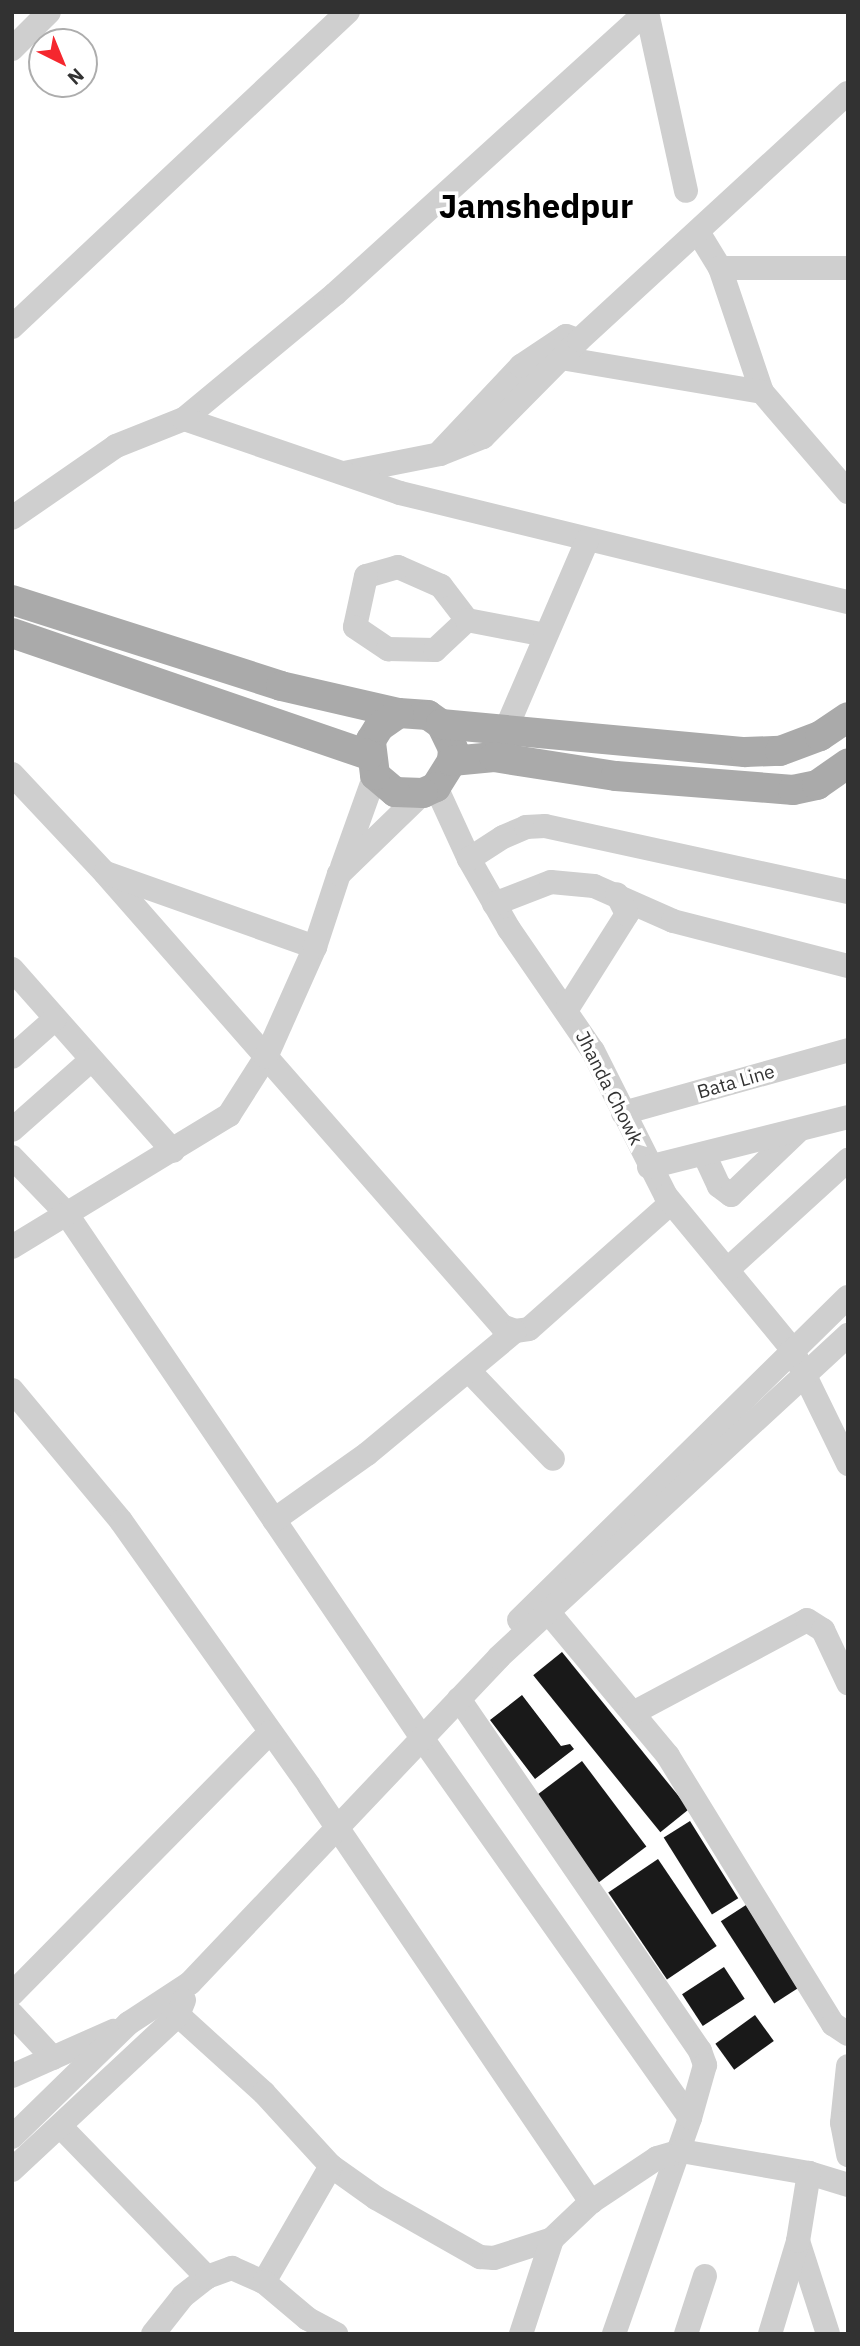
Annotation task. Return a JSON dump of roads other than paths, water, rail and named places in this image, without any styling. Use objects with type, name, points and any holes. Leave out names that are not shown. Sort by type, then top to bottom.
[{"type":"main road","points":[[12,600],[281,687],[399,713],[428,715],[440,724],[449,736],[452,761],[430,790],[395,792],[372,765],[12,633]]},
{"type":"main road","points":[[372,765],[379,727],[399,713]]},
{"type":"main road","points":[[440,724],[745,752],[780,751],[820,736],[848,717]]},
{"type":"main road","points":[[452,761],[494,757],[616,776],[793,790],[817,785],[848,763]]},
{"type":"main road","points":[[817,785],[848,794]]},
{"type":"street","points":[[12,48],[49,12]]},
{"type":"street","points":[[12,327],[348,12]]},
{"type":"street","points":[[12,518],[116,446],[184,419],[335,294],[646,12],[686,191]]},
{"type":"street","points":[[344,473],[439,454],[483,437],[579,340],[848,93]]},
{"type":"street","points":[[698,232],[720,268],[762,391],[848,492]]},
{"type":"street","points":[[720,268],[848,268]]},
{"type":"street","points":[[439,454],[451,436],[521,366],[566,337],[579,340]]},
{"type":"street","points":[[561,358],[762,391]]},
{"type":"street","points":[[184,419],[400,493],[587,541],[848,602]]},
{"type":"street","points":[[506,729],[587,541]]},
{"type":"street","points":[[467,620],[546,635]]},
{"type":"street","points":[[12,1247],[229,1115],[266,1058],[315,947],[372,765]]},
{"type":"street","points":[[12,774],[105,873],[502,1326],[515,1331]]},
{"type":"street","points":[[339,874],[430,790]]},
{"type":"street","name":"Jhanda Chowk","points":[[430,790],[494,904],[567,1009],[649,1167],[671,1203],[792,1349],[848,1464]]},
{"type":"street","points":[[469,859],[514,832],[545,826],[848,892]]},
{"type":"street","points":[[105,873],[315,947]]},
{"type":"street","points":[[494,904],[551,882],[594,886],[673,921],[848,966]]},
{"type":"street","points":[[567,1009],[627,914],[617,894]]},
{"type":"street","points":[[14,977],[173,1151]]},
{"type":"street","points":[[12,1057],[55,1019]]},
{"type":"street","name":"Bata Line","points":[[623,1113],[848,1050]]},
{"type":"street","points":[[12,1130],[91,1060]]},
{"type":"street","points":[[649,1167],[848,1117]]},
{"type":"street","points":[[704,1154],[719,1186],[731,1195],[800,1130]]},
{"type":"street","points":[[12,1157],[66,1213],[424,1741],[690,2118]]},
{"type":"street","points":[[727,1270],[848,1160]]},
{"type":"street","points":[[274,1520],[367,1454],[515,1331],[537,1322],[671,1203]]},
{"type":"street","points":[[499,1657],[515,1624],[792,1349],[848,1297]]},
{"type":"street","points":[[12,2076],[129,2023],[190,1983],[424,1741],[499,1657],[848,1335]]},
{"type":"street","points":[[470,1371],[553,1459]]},
{"type":"street","points":[[12,1390],[121,1521],[337,1829],[591,2202]]},
{"type":"street","points":[[549,1613],[633,1713],[695,1799],[833,2024],[848,2034]]},
{"type":"street","points":[[633,1713],[807,1620],[823,1630],[848,1683]]},
{"type":"street","points":[[459,1699],[699,2051],[704,2073],[681,2151],[614,2334]]},
{"type":"street","points":[[12,1994],[270,1732]]},
{"type":"street","points":[[12,2171],[178,2015],[190,1983]]},
{"type":"street","points":[[12,2014],[53,2058]]},
{"type":"street","points":[[178,2015],[264,2093],[331,2166],[467,2253],[494,2258],[552,2239],[591,2202],[657,2158],[681,2151],[809,2173],[848,2185]]},
{"type":"street","points":[[12,2137],[129,2023]]},
{"type":"street","points":[[848,2066],[842,2123],[848,2155]]},
{"type":"street","points":[[60,2126],[207,2277]]},
{"type":"street","points":[[264,2282],[331,2166]]},
{"type":"street","points":[[770,2334],[798,2241],[809,2173]]},
{"type":"street","points":[[521,2334],[552,2239]]},
{"type":"street","points":[[798,2241],[828,2334]]},
{"type":"street","points":[[153,2334],[183,2297],[207,2277],[232,2268],[264,2282],[303,2326],[336,2334]]},
{"type":"street","points":[[686,2334],[705,2276]]},
{"type":"district","name":"Jamshedpur","points":[[536,206]]}]
